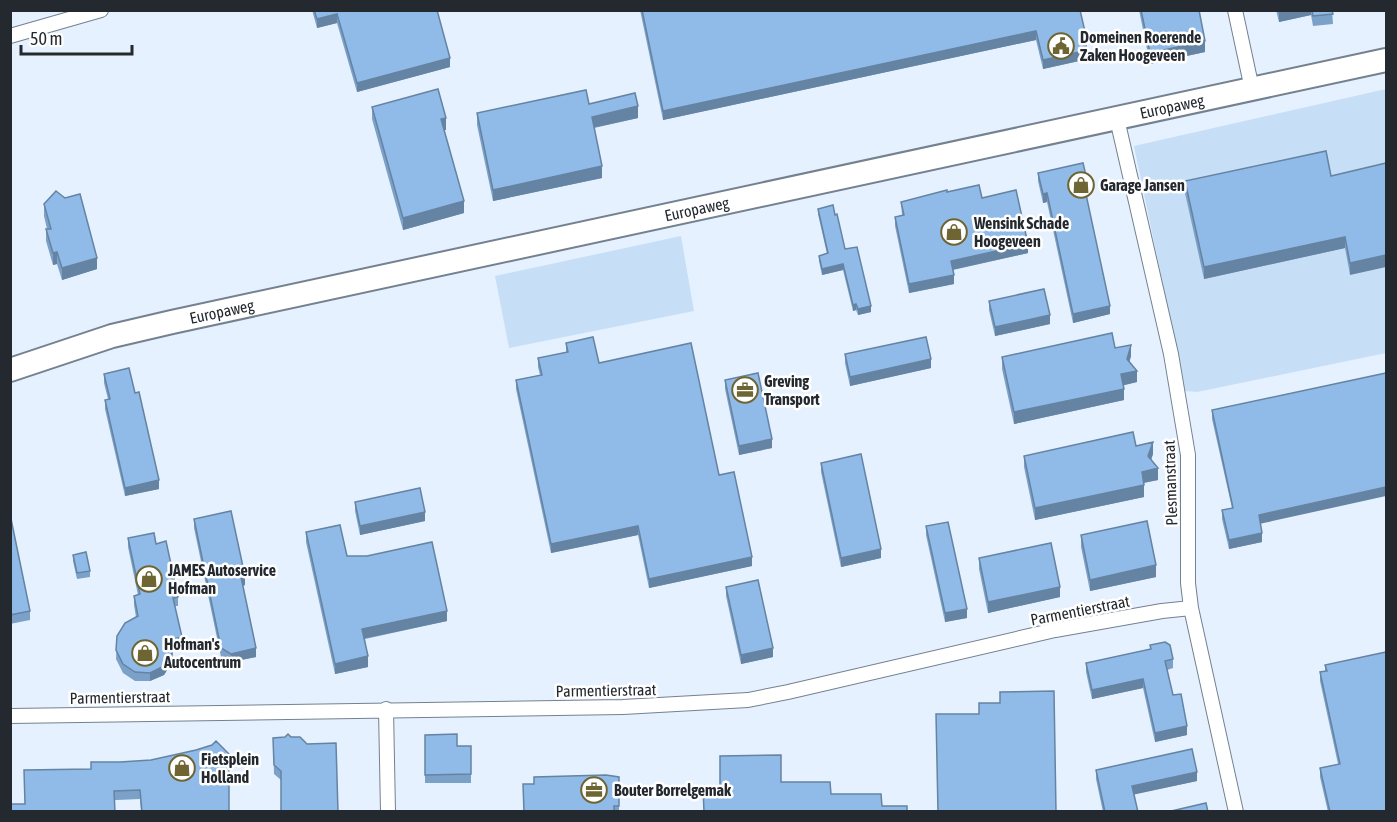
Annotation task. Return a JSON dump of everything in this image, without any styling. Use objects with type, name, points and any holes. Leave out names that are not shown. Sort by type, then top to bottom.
[{"type":"main road","name":"Europaweg","points":[[10,370],[112,336],[172,322],[1386,60]]},
{"type":"street","points":[[10,36],[101,10]]},
{"type":"street","points":[[1235,10],[1252,89]]},
{"type":"street","name":"Plesmanstraat","points":[[1117,119],[1170,354],[1188,455],[1188,583],[1191,608],[1236,812]]},
{"type":"street","name":"Parmentierstraat","points":[[10,716],[623,707],[748,699],[788,692],[1055,630],[1161,611],[1191,608]]},
{"type":"street","points":[[386,709],[388,812]]},
{"type":"shaded area","points":[[1386,89],[1386,353],[1197,392],[1185,391],[1134,146]]},
{"type":"shaded area","points":[[681,236],[694,311],[509,348],[495,276]]},
{"type":"building","points":[[314,10],[437,10],[450,58],[357,83],[337,14],[317,19]]},
{"type":"building","points":[[642,10],[1080,10],[1087,40],[1079,52],[1043,60],[1036,31],[663,111]]},
{"type":"building","points":[[1141,10],[1199,10],[1205,41],[1150,53]]},
{"type":"building","points":[[1312,10],[1332,10],[1333,14],[1313,16]]},
{"type":"building","points":[[438,89],[446,118],[441,119],[464,201],[403,218],[372,107]]},
{"type":"building","points":[[586,90],[589,104],[635,93],[638,106],[592,117],[602,166],[493,190],[477,113]]},
{"type":"building","points":[[1326,151],[1331,176],[1386,163],[1386,255],[1350,263],[1345,237],[1204,267],[1185,181]]},
{"type":"building","points":[[1083,163],[1088,184],[1084,185],[1110,306],[1073,314],[1047,193],[1043,194],[1038,173]]},
{"type":"building","points":[[979,185],[982,198],[1016,190],[1028,244],[951,261],[954,275],[909,284],[895,217],[904,215],[901,202],[947,190],[947,192]]},
{"type":"building","points":[[56,191],[65,198],[80,194],[97,258],[62,268],[57,252],[53,253],[46,229],[51,229],[44,204]]},
{"type":"building","points":[[833,205],[845,249],[857,247],[871,306],[858,309],[856,304],[853,305],[843,264],[822,269],[819,256],[828,253],[818,209]]},
{"type":"building","points":[[1044,289],[1050,315],[995,327],[989,301]]},
{"type":"building","points":[[1112,333],[1115,348],[1131,345],[1127,359],[1137,371],[1121,374],[1124,389],[1014,412],[1002,357]]},
{"type":"building","points":[[593,337],[599,363],[691,343],[719,475],[734,472],[752,557],[649,579],[638,526],[551,544],[516,380],[542,375],[538,358],[568,352],[566,343]]},
{"type":"building","points":[[926,337],[931,359],[850,377],[845,354]]},
{"type":"building","points":[[129,368],[135,393],[139,392],[159,480],[125,488],[105,400],[110,399],[104,374]]},
{"type":"building","points":[[758,373],[772,439],[739,446],[725,380]]},
{"type":"building","points":[[1386,373],[1386,487],[1259,515],[1262,533],[1229,540],[1222,510],[1233,508],[1212,410]]},
{"type":"building","points":[[1133,432],[1136,446],[1153,442],[1148,456],[1158,468],[1142,472],[1144,485],[1035,508],[1024,456]]},
{"type":"building","points":[[861,454],[881,549],[841,558],[821,463]]},
{"type":"building","points":[[420,488],[425,512],[360,526],[355,502]]},
{"type":"building","points":[[231,511],[245,576],[241,577],[256,648],[231,654],[221,648],[194,519]]},
{"type":"building","points":[[10,514],[30,611],[10,615]]},
{"type":"building","points":[[1147,521],[1156,565],[1090,580],[1081,535]]},
{"type":"building","points":[[948,522],[967,609],[945,613],[926,526]]},
{"type":"building","points":[[340,525],[347,556],[367,556],[432,542],[447,611],[362,629],[368,656],[335,664],[306,532]]},
{"type":"building","points":[[154,533],[156,544],[166,541],[178,597],[173,598],[182,637],[173,639],[172,653],[164,666],[150,673],[135,672],[123,664],[116,650],[117,636],[125,623],[138,616],[134,596],[140,594],[128,538]]},
{"type":"building","points":[[1051,543],[1060,587],[988,602],[979,558]]},
{"type":"building","points":[[86,552],[90,571],[77,573],[73,555]]},
{"type":"building","points":[[758,580],[773,648],[741,655],[726,587]]},
{"type":"building","points":[[1165,642],[1170,645],[1173,659],[1165,661],[1173,695],[1181,694],[1187,726],[1155,733],[1143,679],[1092,690],[1086,663],[1151,649],[1150,645]]},
{"type":"building","points":[[1386,652],[1386,812],[1330,812],[1320,768],[1340,764],[1320,672],[1327,671],[1325,665]]},
{"type":"building","points":[[1054,691],[1056,812],[938,812],[936,714],[979,714],[979,703],[1000,703],[1000,692]]},
{"type":"building","points":[[288,734],[291,737],[300,737],[307,744],[336,743],[338,812],[281,812],[281,771],[274,765],[273,738],[285,737]]},
{"type":"building","points":[[457,734],[457,746],[471,746],[471,774],[425,775],[425,735]]},
{"type":"building","points":[[216,741],[229,754],[229,812],[142,812],[140,790],[114,791],[115,812],[10,812],[10,804],[25,804],[24,770],[91,769],[91,762],[151,760],[196,750],[212,745]]},
{"type":"building","points":[[1192,749],[1197,772],[1132,786],[1138,812],[1105,812],[1096,770]]},
{"type":"building","points":[[781,755],[781,782],[830,782],[831,794],[881,794],[882,806],[907,806],[907,812],[704,812],[703,788],[720,788],[720,756]]},
{"type":"building","points":[[606,775],[619,777],[619,806],[614,806],[614,812],[524,812],[523,784],[534,784],[534,777]]},
{"type":"building","points":[[1206,803],[1208,812],[1167,812]]},
{"type":"place","name":"Domeinen Roerende Zaken Hoogeveen","points":[[1061,46]]},
{"type":"place","name":"Garage Jansen","points":[[1081,185]]},
{"type":"place","name":"Wensink Schade Hoogeveen","points":[[954,232]]},
{"type":"place","name":"Greving Transport","points":[[745,390]]},
{"type":"place","name":"JAMES Autoservice Hofman","points":[[149,579]]},
{"type":"place","name":"Hofman's Autocentrum","points":[[145,653]]},
{"type":"place","name":"Fietsplein Holland","points":[[182,768]]},
{"type":"place","name":"Bouter Borrelgemak","points":[[594,790]]}]
